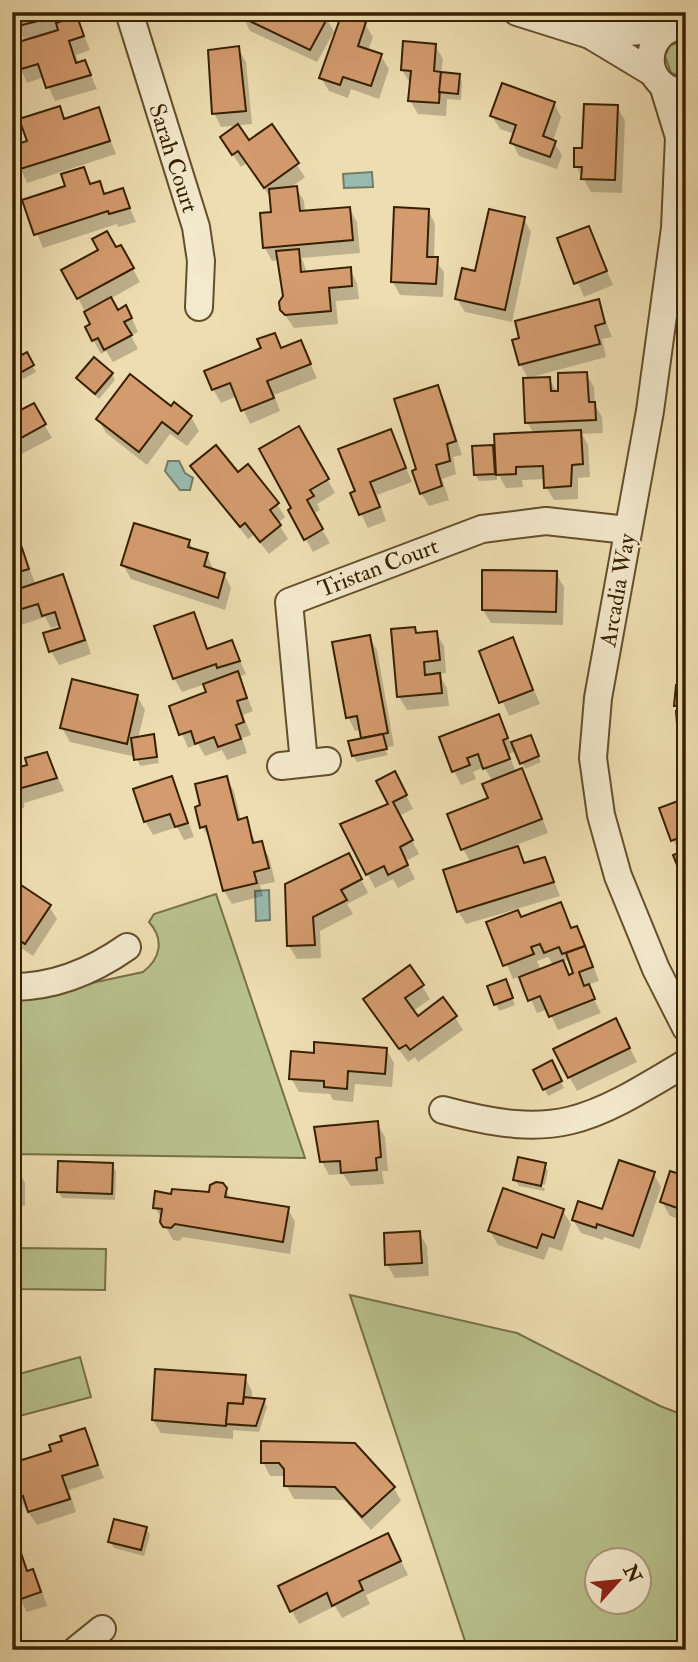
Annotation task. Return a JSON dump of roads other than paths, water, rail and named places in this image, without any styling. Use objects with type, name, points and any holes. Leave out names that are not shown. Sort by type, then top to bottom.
[{"type":"street","name":"Sarah Court","points":[[129,12],[196,227],[201,261],[199,307]]},
{"type":"street","points":[[517,12],[590,35],[668,83]]},
{"type":"street","points":[[590,35],[677,27]]},
{"type":"street","points":[[668,83],[650,53],[660,36],[677,27]]},
{"type":"street","name":"Arcadia Way","points":[[668,83],[682,128],[675,228],[665,307],[594,727],[596,785],[603,825],[618,876],[656,970],[686,1028]]},
{"type":"street","name":"Tristan Court","points":[[304,763],[289,602],[482,528],[546,521],[627,530]]},
{"type":"street","points":[[12,987],[41,985],[77,975],[127,947]]},
{"type":"street","points":[[443,1110],[488,1121],[522,1125],[580,1119],[615,1105],[686,1063]]},
{"type":"street","points":[[76,1650],[102,1629]]},
{"type":"water","points":[[372,172],[373,187],[344,188],[343,174]]},
{"type":"water","points":[[168,461],[179,461],[185,473],[193,478],[190,490],[180,490],[165,471]]},
{"type":"water","points":[[269,890],[270,920],[256,921],[255,891]]}]
